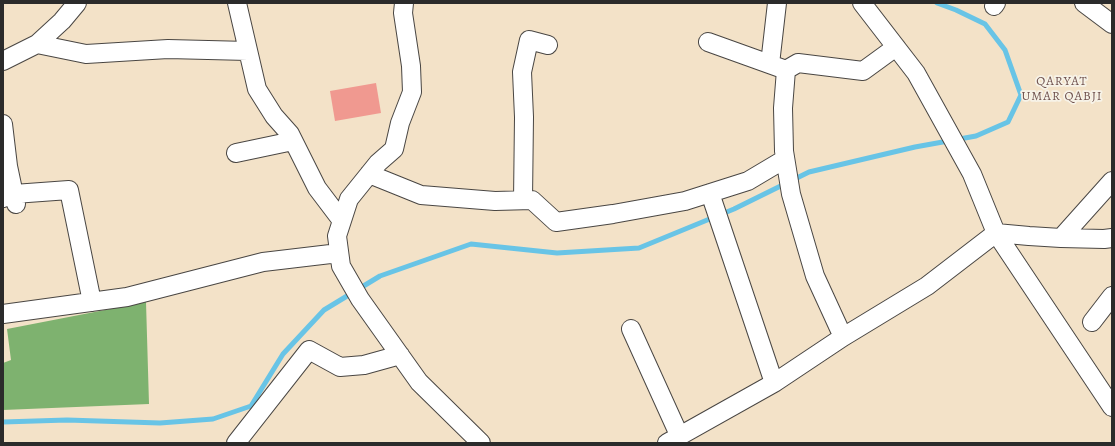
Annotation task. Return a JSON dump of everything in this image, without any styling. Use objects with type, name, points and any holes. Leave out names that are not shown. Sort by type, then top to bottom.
[{"type":"street","points":[[3,61],[37,44],[62,21],[77,3]]},
{"type":"street","points":[[236,3],[257,89],[274,116],[290,134],[317,188],[342,221]]},
{"type":"street","points":[[404,3],[411,66],[412,92],[400,123],[394,150],[378,163],[349,199],[337,236],[341,266],[360,299],[419,382],[482,443]]},
{"type":"street","points":[[777,3],[778,67],[783,108],[784,151],[791,194],[815,276],[843,337]]},
{"type":"street","points":[[862,3],[916,73],[972,174],[996,233],[1112,407]]},
{"type":"street","points":[[1084,3],[1112,24]]},
{"type":"street","points":[[522,200],[524,117],[522,72],[529,40],[548,45]]},
{"type":"street","points":[[708,42],[778,67],[798,62],[863,71],[896,47]]},
{"type":"street","points":[[37,44],[86,54],[168,49],[248,52]]},
{"type":"street","points":[[3,124],[11,199],[69,190],[92,302]]},
{"type":"street","points":[[236,153],[293,141]]},
{"type":"street","points":[[369,174],[421,195],[495,201],[532,200],[556,222],[613,214],[685,201],[748,181],[785,159]]},
{"type":"street","points":[[1061,238],[1112,181]]},
{"type":"street","points":[[710,193],[774,383]]},
{"type":"street","points":[[631,329],[673,440],[774,383],[843,337],[927,286],[996,233],[1061,238],[1112,238]]},
{"type":"street","points":[[3,314],[127,297],[263,262],[339,253]]},
{"type":"street","points":[[1092,322],[1112,296]]},
{"type":"street","points":[[236,443],[309,350],[340,367],[364,365],[400,355]]},
{"type":"green space","points":[[146,302],[149,404],[3,410],[3,363],[11,360],[7,329]]},
{"type":"building","points":[[376,83],[381,113],[335,121],[330,91]]},
{"type":"waterway","points":[[3,422],[67,420],[160,423],[213,419],[251,406],[283,354],[324,310],[380,276],[471,244],[557,253],[639,248],[734,209],[809,172],[915,147],[976,136],[1008,122],[1021,95],[1005,50],[985,24],[956,10],[937,3]]},
{"type":"district","name":"QARYAT UMAR QABJI","points":[[1062,90]]}]
